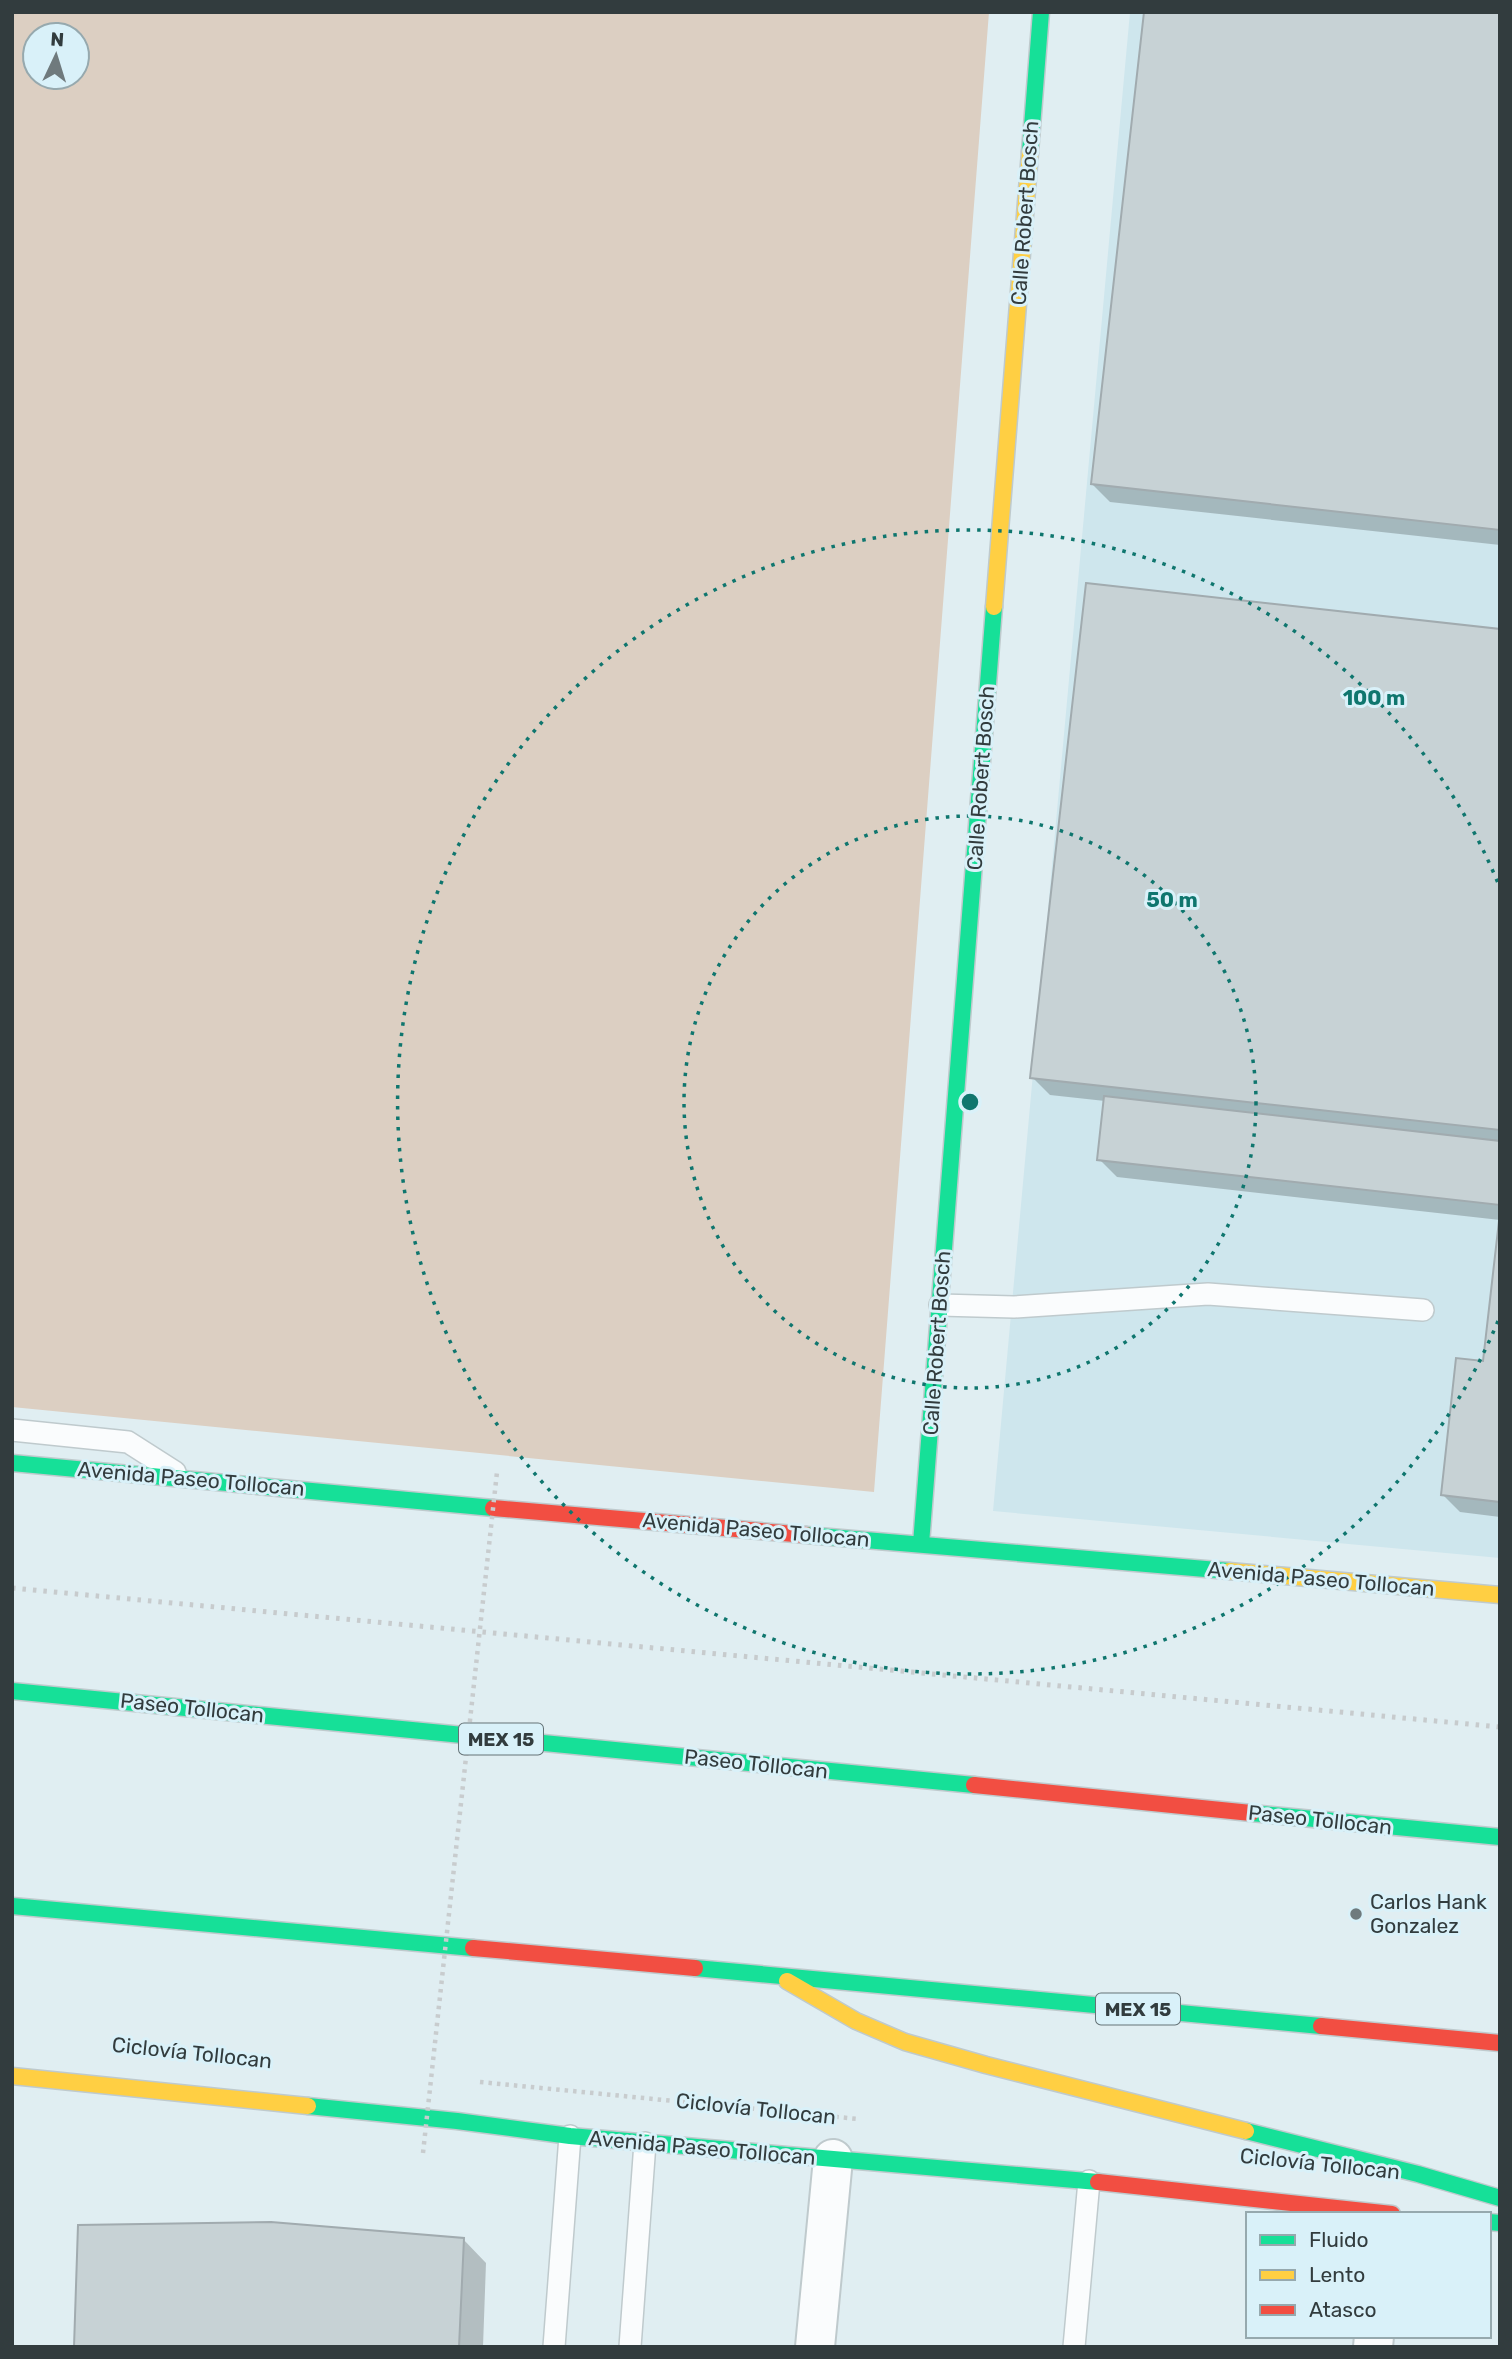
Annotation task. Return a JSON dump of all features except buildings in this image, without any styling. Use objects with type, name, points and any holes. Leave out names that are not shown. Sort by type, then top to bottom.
[{"type":"main road","name":"Calle Robert Bosch","points":[[921,1544],[1041,12]]},
{"type":"main road","name":"Avenida Paseo Tollocan","points":[[12,1463],[1500,1595]]},
{"type":"main road","name":"Paseo Tollocan","points":[[12,1690],[1500,1837]]},
{"type":"main road","points":[[1379,1826],[1446,1816]]},
{"type":"main road","name":"MEX 15","points":[[12,1906],[1500,2043]]},
{"type":"main road","points":[[776,1975],[856,2021],[905,2042],[985,2065],[1418,2174],[1500,2198]]},
{"type":"main road","name":"Avenida Paseo Tollocan","points":[[12,2076],[457,2121],[570,2136],[1090,2181],[1370,2212]]},
{"type":"street","points":[[815,2347],[832,2159]]},
{"type":"lane","points":[[940,1305],[1014,1307],[1208,1294],[1423,1310]]},
{"type":"lane","points":[[12,1430],[128,1442],[185,1479]]},
{"type":"lane","points":[[554,2347],[570,2136]]},
{"type":"lane","points":[[630,2347],[645,2143]]},
{"type":"lane","points":[[1074,2347],[1090,2181]]},
{"type":"path","points":[[423,2153],[497,1472]]},
{"type":"path","points":[[430,2077],[444,2078]]},
{"type":"path","name":"Ciclovía Tollocan","points":[[472,2081],[862,2119]]},
{"type":"shaded area","points":[[12,12],[989,12],[874,1492],[12,1407]]},
{"type":"shaded area","points":[[1130,12],[1500,12],[1500,1558],[993,1511]]},
{"type":"railway","points":[[12,1588],[1500,1727]]},
{"type":"traffic: fast","points":[[1030,152],[1041,12]]},
{"type":"traffic: fast","points":[[921,1544],[994,607]]},
{"type":"traffic: fast","points":[[12,1463],[493,1508]]},
{"type":"traffic: fast","points":[[806,1535],[1229,1571]]},
{"type":"traffic: fast","points":[[12,1691],[974,1785]]},
{"type":"traffic: fast","points":[[1251,1813],[1500,1837]]},
{"type":"traffic: fast","points":[[12,1906],[473,1948]]},
{"type":"traffic: fast","points":[[695,1968],[1321,2026]]},
{"type":"traffic: fast","points":[[308,2106],[570,2136],[1098,2182]]},
{"type":"traffic: fast","points":[[1246,2131],[1418,2174],[1500,2198]]},
{"type":"traffic: fast","points":[[1491,2222],[1500,2223]]},
{"type":"traffic: slow","points":[[994,607],[1030,152]]},
{"type":"traffic: slow","points":[[1229,1571],[1500,1595]]},
{"type":"traffic: slow","points":[[787,1981],[856,2021],[905,2042],[1246,2131]]},
{"type":"traffic: slow","points":[[12,2076],[308,2106]]},
{"type":"traffic: jam","points":[[493,1508],[806,1535]]},
{"type":"traffic: jam","points":[[974,1785],[1251,1813]]},
{"type":"traffic: jam","points":[[473,1948],[695,1968]]},
{"type":"traffic: jam","points":[[1321,2026],[1500,2043]]},
{"type":"traffic: jam","points":[[1098,2182],[1374,2212]]},
{"type":"place","name":"Carlos Hank Gonzalez","points":[[1356,1914]]}]
